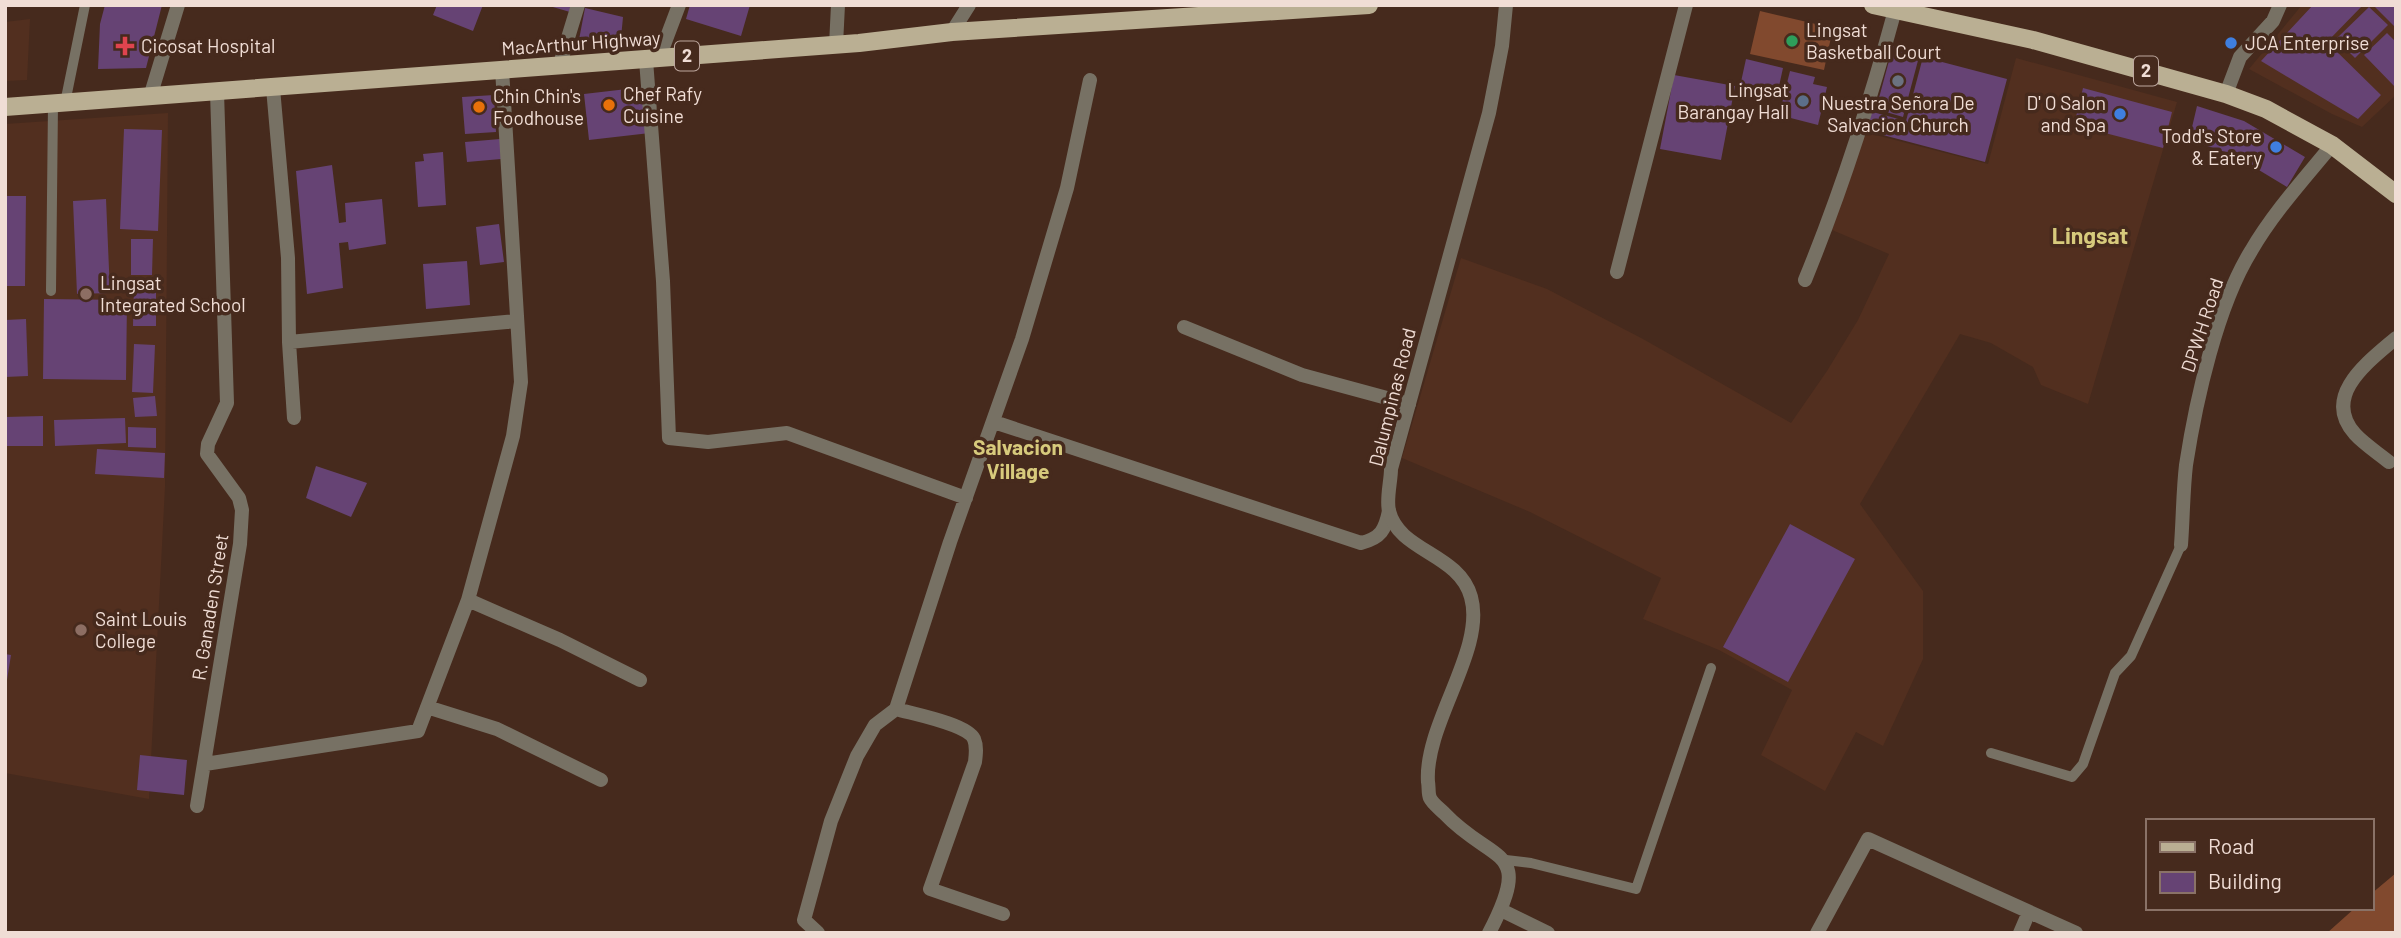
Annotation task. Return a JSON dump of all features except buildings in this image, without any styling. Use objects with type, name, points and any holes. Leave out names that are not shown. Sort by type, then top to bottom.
[{"type":"main road","name":"MacArthur Highway","points":[[5,107],[836,45],[952,32],[1369,5]]},
{"type":"main road","name":"2","points":[[1873,5],[2033,40],[2226,94],[2266,109],[2332,145],[2396,194]]},
{"type":"street","points":[[150,97],[178,5]]},
{"type":"street","points":[[560,64],[578,5]]},
{"type":"street","points":[[679,5],[652,59],[669,438],[708,442],[787,433],[965,498]]},
{"type":"street","points":[[836,45],[838,5]]},
{"type":"street","points":[[952,32],[969,5]]},
{"type":"street","name":"Dalumpinas Road","points":[[1389,511],[1391,468],[1489,113],[1503,46],[1506,5]]},
{"type":"street","points":[[1617,272],[1686,5]]},
{"type":"street","points":[[2226,94],[2240,57],[2273,21],[2280,5]]},
{"type":"street","points":[[1805,280],[1853,152],[1895,10]]},
{"type":"street","points":[[205,764],[418,731],[468,600],[513,436],[521,382],[502,69]]},
{"type":"street","points":[[818,933],[804,920],[831,821],[857,756],[875,725],[896,709],[965,498],[1021,340],[1067,188],[1090,80]]},
{"type":"street","points":[[273,88],[288,258],[289,342],[294,418]]},
{"type":"street","name":"R. Ganaden Street","points":[[197,806],[240,544],[242,510],[239,498],[207,454],[208,444],[228,402],[217,92]]},
{"type":"street","name":"DPWH Road","points":[[2181,545],[2186,465],[2205,378],[2226,302],[2250,251],[2332,145]]},
{"type":"street","points":[[289,342],[517,321]]},
{"type":"street","points":[[1184,327],[1302,375],[1409,404]]},
{"type":"street","points":[[2389,461],[2355,435],[2342,415],[2344,391],[2372,359],[2396,338]]},
{"type":"street","points":[[994,422],[1361,543],[1380,536],[1386,528],[1389,511]]},
{"type":"street","points":[[1389,511],[1397,526],[1416,545],[1454,568],[1466,584],[1472,600],[1471,632],[1434,737],[1428,771],[1430,798],[1449,819],[1506,860],[1510,876],[1502,910],[1489,933]]},
{"type":"street","points":[[468,600],[559,640],[640,680]]},
{"type":"street","points":[[427,707],[497,729],[601,780]]},
{"type":"street","points":[[896,709],[964,729],[974,738],[975,762],[930,889],[1003,914]]},
{"type":"street","points":[[1816,933],[1868,839],[2076,933]]},
{"type":"street","points":[[1502,910],[1548,933]]},
{"type":"street","points":[[2020,933],[2029,912]]},
{"type":"lane","points":[[51,291],[59,104],[85,5]]},
{"type":"lane","points":[[1991,753],[2072,777],[2083,764],[2115,673],[2132,656],[2181,545]]},
{"type":"lane","points":[[1506,860],[1531,863],[1636,889],[1711,668]]},
{"type":"shaded area","points":[[2302,5],[2396,5],[2396,95],[2362,127],[2332,114],[2249,69]]},
{"type":"shaded area","name":"Lingsat Basketball Court","points":[[1760,11],[1833,28],[1824,70],[1750,54]]},
{"type":"shaded area","points":[[30,19],[27,80],[5,81],[5,22]]},
{"type":"shaded area","points":[[2016,58],[2177,102],[2088,404],[2041,385],[2033,367],[1991,343],[1960,334],[1860,504],[1923,591],[1923,659],[1883,746],[1856,732],[1825,791],[1761,755],[1792,690],[1719,650],[1643,619],[1661,578],[1530,512],[1402,458],[1461,258],[1547,289],[1643,339],[1791,423],[1858,320],[1889,254],[1832,230],[1864,132],[1988,164]]},
{"type":"shaded area","points":[[168,113],[165,487],[149,799],[5,773],[5,124]]},
{"type":"shaded area","points":[[2396,873],[2396,933],[2327,933],[2353,910],[2373,910],[2373,892]]},
{"type":"place","name":"Lingsat Basketball Court","points":[[1792,41]]},
{"type":"place","name":"JCA Enterprise","points":[[2231,43]]},
{"type":"place","name":"Cicosat Hospital","points":[[125,46]]},
{"type":"place","name":"Nuestra Señora De Salvacion Church","points":[[1898,81]]},
{"type":"place","name":"Lingsat Barangay Hall","points":[[1803,101]]},
{"type":"place","name":"Chef Rafy Cuisine","points":[[609,105]]},
{"type":"place","name":"Chin Chin's Foodhouse","points":[[479,107]]},
{"type":"place","name":"D' O Salon and Spa","points":[[2120,114]]},
{"type":"place","name":"Todd's Store & Eatery","points":[[2276,147]]},
{"type":"place","name":"Lingsat Integrated School","points":[[86,294]]},
{"type":"place","name":"Saint Louis College","points":[[81,630]]},
{"type":"district","name":"Lingsat","points":[[2090,236]]},
{"type":"district","name":"Salvacion Village","points":[[1018,460]]}]
